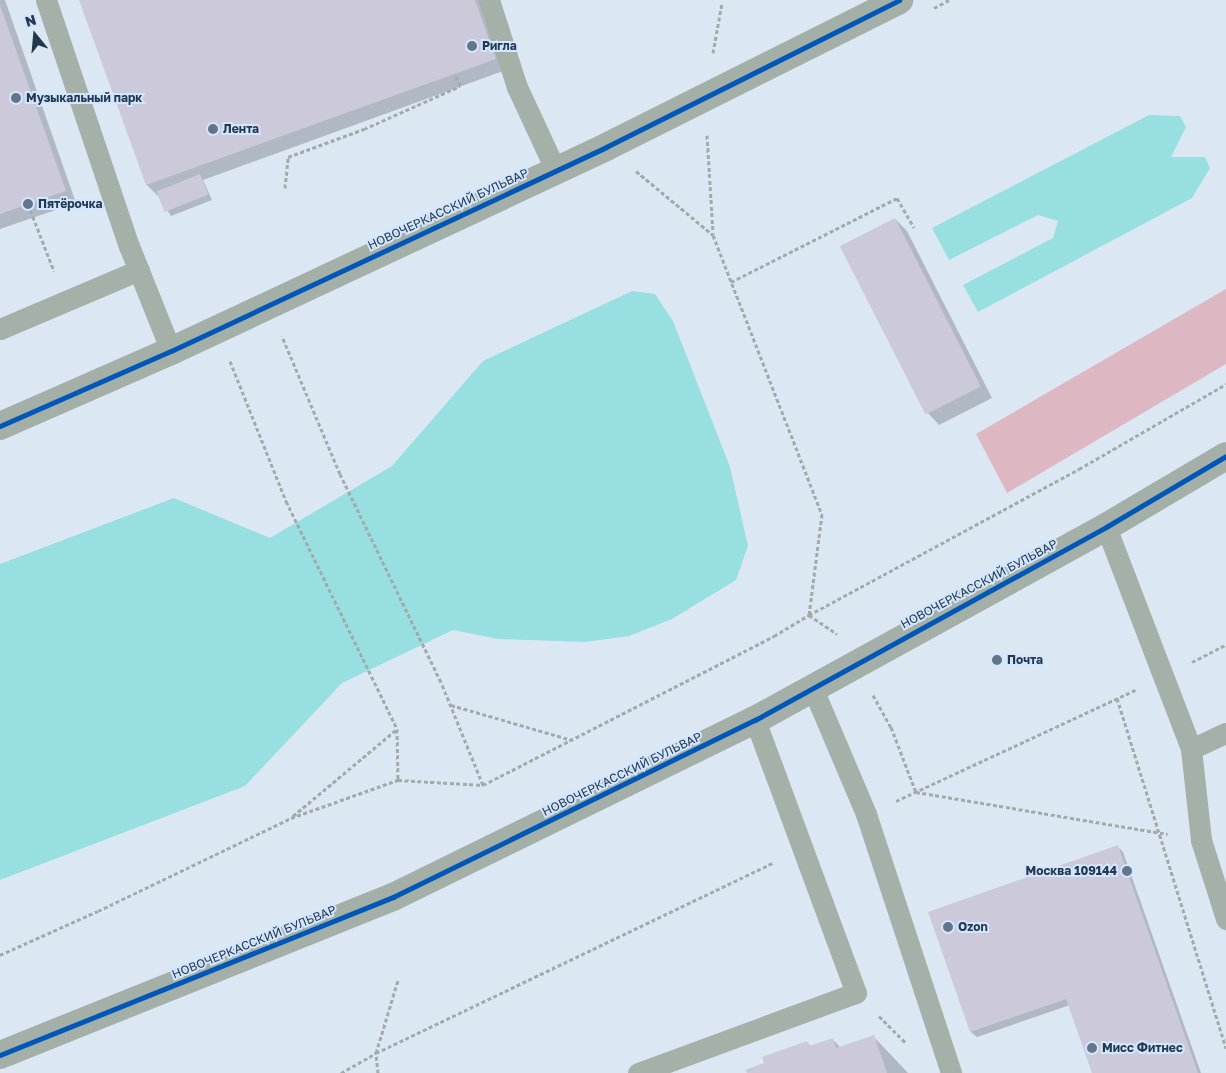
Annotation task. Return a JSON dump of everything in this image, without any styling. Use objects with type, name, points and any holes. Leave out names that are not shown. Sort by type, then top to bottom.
[{"type":"street","name":"НОВОЧЕРКАССКИЙ БУЛЬВАР","points":[[0,426],[172,351],[555,169],[606,147],[899,0]]},
{"type":"street","name":"НОВОЧЕРКАССКИЙ БУЛЬВАР","points":[[0,1055],[393,896],[755,720],[855,663],[1106,527],[1226,456]]},
{"type":"lane","points":[[46,0],[138,270],[172,351]]},
{"type":"lane","points":[[489,0],[518,86],[555,169]]},
{"type":"lane","points":[[0,329],[138,270]]},
{"type":"lane","points":[[1106,527],[1191,749],[1202,840],[1226,919]]},
{"type":"lane","points":[[814,688],[866,814],[951,1073]]},
{"type":"lane","points":[[638,1073],[856,993],[755,720]]},
{"type":"lane","points":[[1191,749],[1226,733]]},
{"type":"path","points":[[284,188],[288,156],[364,129],[460,86],[455,74]]},
{"type":"path","points":[[606,147],[713,235],[822,514],[809,615]]},
{"type":"path","points":[[731,282],[897,198],[914,228]]},
{"type":"path","points":[[28,204],[56,276]]},
{"type":"path","points":[[269,304],[340,474],[441,682],[483,785]]},
{"type":"path","points":[[217,328],[286,501],[397,729],[398,780]]},
{"type":"path","points":[[0,955],[98,911],[291,818],[398,780],[483,785],[774,636],[809,615],[1079,469],[1226,384]]},
{"type":"path","points":[[809,615],[836,631],[891,727],[916,792],[1202,840]]},
{"type":"path","points":[[1116,698],[1226,1048]]},
{"type":"path","points":[[451,705],[572,740]]},
{"type":"path","points":[[291,818],[397,729]]},
{"type":"path","points":[[378,1073],[376,1053],[398,980]]},
{"type":"path","points":[[856,993],[911,1048]]},
{"type":"shaded area","points":[[1149,115],[1180,116],[1186,127],[1171,157],[1205,157],[1210,168],[1192,198],[978,312],[963,285],[1053,238],[1058,221],[1038,215],[949,260],[932,228]]},
{"type":"shaded area","points":[[1226,289],[1226,364],[1007,493],[976,434]]},
{"type":"shaded area","points":[[632,291],[655,294],[673,321],[730,467],[748,546],[736,580],[672,619],[629,636],[585,642],[498,639],[453,630],[342,683],[245,786],[0,880],[0,564],[174,498],[270,538],[392,466],[483,361]]},
{"type":"building","name":"Лента","points":[[79,0],[475,0],[496,59],[146,185]]},
{"type":"building","name":"Музыкальный парк","points":[[0,5],[66,191],[0,214]]},
{"type":"building","points":[[200,174],[208,194],[165,212],[156,192]]},
{"type":"building","points":[[895,218],[981,386],[926,415],[840,246]]},
{"type":"building","points":[[1118,845],[1198,1073],[1092,1073],[1066,999],[970,1032],[928,912]]},
{"type":"building","points":[[874,1035],[887,1073],[747,1073],[745,1070],[764,1063],[762,1057],[807,1041],[809,1046],[833,1038],[836,1048]]},
{"type":"cycle path","points":[[0,426],[171,351],[606,147],[899,0]]},
{"type":"cycle path","points":[[0,1055],[393,897],[755,720],[1106,527],[1226,456]]},
{"type":"place","name":"Ригла","points":[[472,46]]},
{"type":"place","name":"Музыкальный парк","points":[[16,98]]},
{"type":"place","name":"Лента","points":[[213,129]]},
{"type":"place","name":"Пятёрочка","points":[[28,204]]},
{"type":"place","name":"Почта","points":[[997,660]]},
{"type":"place","name":"Москва 109144","points":[[1127,871]]},
{"type":"place","name":"Ozon","points":[[948,927]]},
{"type":"place","name":"Мисс Фитнес","points":[[1092,1048]]}]
